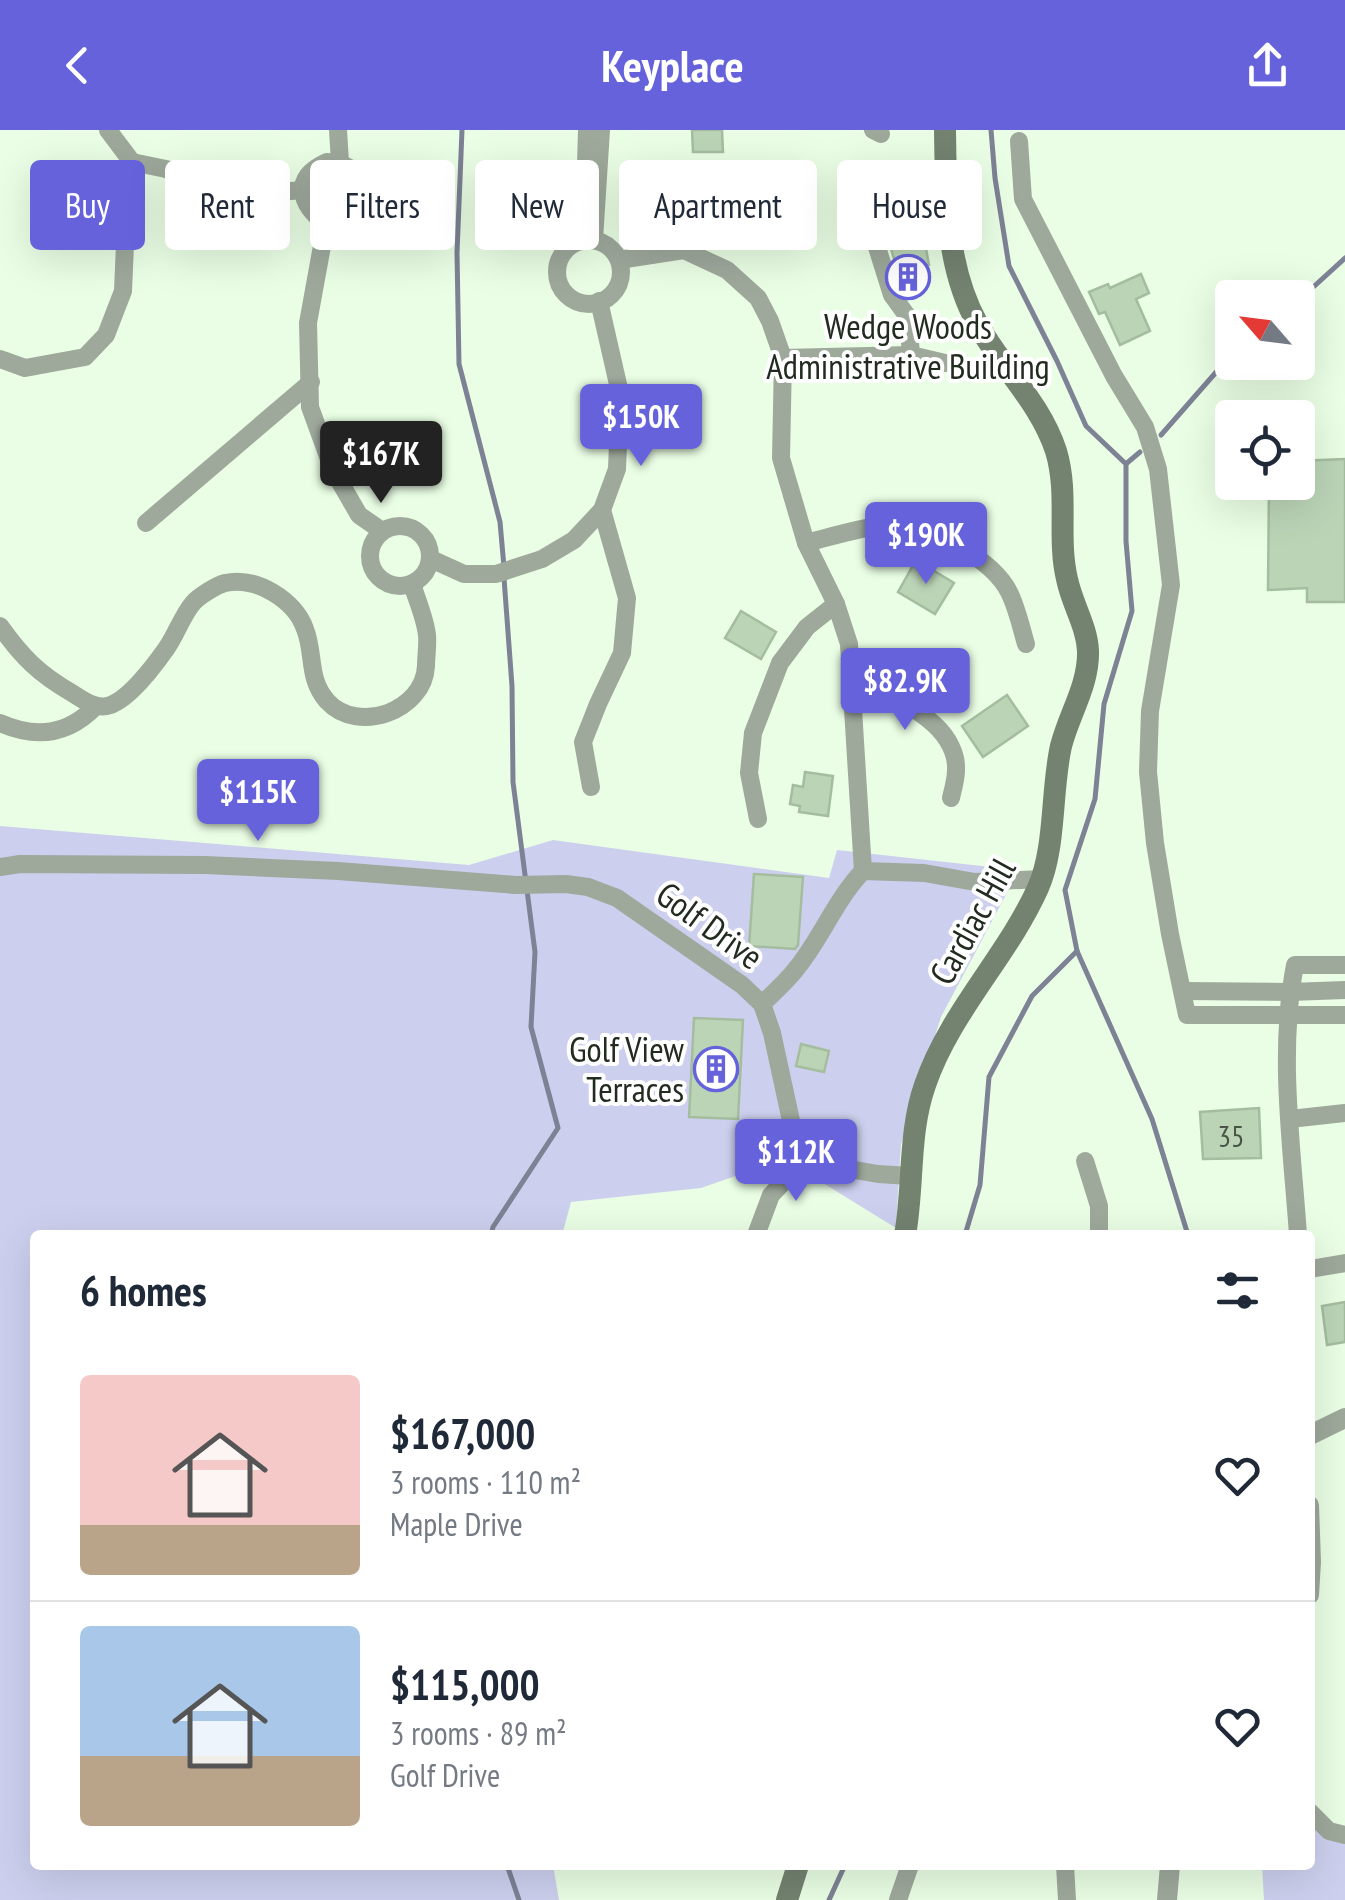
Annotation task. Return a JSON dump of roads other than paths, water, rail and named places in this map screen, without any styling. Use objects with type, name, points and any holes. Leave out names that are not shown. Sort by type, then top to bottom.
[{"type":"main road","name":"Cardiac Hill","points":[[945,130],[946,160]]},
{"type":"main road","name":"Cardiac Hill","points":[[905,1230],[924,1086],[961,1012],[994,964],[1041,880],[1048,854],[1054,777],[1087,669],[1086,631],[1066,578],[1062,545],[1064,483],[1056,452],[1044,422],[978,324],[962,292],[953,250]]},
{"type":"main road","points":[[787,1900],[796,1870]]},
{"type":"street","points":[[108,130],[130,160]]},
{"type":"street","points":[[338,130],[340,160]]},
{"type":"street","points":[[586,160],[587,130]]},
{"type":"street","points":[[597,160],[601,130]]},
{"type":"street","points":[[1019,141],[1023,199],[1145,428],[1158,469],[1171,585],[1150,711],[1148,772],[1155,843],[1187,1015],[1345,1014]]},
{"type":"street","points":[[145,165],[243,195],[303,190]]},
{"type":"street","points":[[310,174],[303,190],[310,213]]},
{"type":"street","points":[[570,250],[558,264],[559,281],[568,296],[591,304],[606,300],[620,282],[620,260],[606,244],[599,243]]},
{"type":"street","points":[[0,359],[25,368],[85,358],[106,334],[123,290],[125,250]]},
{"type":"street","points":[[321,250],[308,324],[310,407],[333,470],[359,515],[382,531]]},
{"type":"street","points":[[620,260],[684,250],[727,270],[758,298],[783,358],[781,458],[806,544],[836,604],[849,644],[862,871],[807,955],[762,1004]]},
{"type":"street","points":[[878,250],[892,295],[908,317],[912,355]]},
{"type":"street","points":[[431,559],[464,574],[496,574],[542,559],[574,540],[602,510],[617,469],[620,393],[600,301]]},
{"type":"street","points":[[783,358],[912,355],[944,363]]},
{"type":"street","points":[[146,523],[310,382]]},
{"type":"street","points":[[591,787],[584,742],[622,653],[626,598],[602,510]]},
{"type":"street","points":[[806,544],[858,530],[898,525],[946,538],[982,562],[1008,590],[1026,644]]},
{"type":"street","points":[[407,526],[426,538],[431,559],[421,578],[400,586],[378,576],[370,553],[382,531],[407,526]]},
{"type":"street","points":[[0,626],[45,677],[96,706],[108,706],[130,694],[167,649],[194,601],[224,583],[255,584],[286,601],[305,628],[312,676],[327,701],[344,713],[364,717],[396,710],[414,696],[425,674],[427,634],[412,584]]},
{"type":"street","points":[[758,820],[749,774],[753,733],[780,663],[807,627],[836,604]]},
{"type":"street","points":[[852,679],[900,701],[944,735],[955,757],[951,798]]},
{"type":"street","points":[[0,723],[41,734],[81,722],[96,706]]},
{"type":"street","name":"Golf Drive","points":[[0,867],[205,865],[588,887],[617,898],[742,985],[762,1004],[793,1130],[808,1156]]},
{"type":"street","points":[[862,871],[924,874],[975,882],[1041,880]]},
{"type":"street","points":[[1298,1230],[1287,1052],[1290,992],[1296,965],[1345,965]]},
{"type":"street","points":[[1183,992],[1345,990]]},
{"type":"street","points":[[1290,1119],[1345,1113]]},
{"type":"street","points":[[758,1230],[771,1195],[808,1156],[832,1166],[910,1176]]},
{"type":"street","points":[[1085,1161],[1100,1206],[1099,1230]]},
{"type":"street","points":[[1315,1268],[1345,1263]]},
{"type":"street","points":[[1315,1433],[1345,1418]]},
{"type":"street","points":[[1315,1817],[1329,1831],[1345,1835]]},
{"type":"street","points":[[898,1900],[908,1870]]},
{"type":"street","points":[[1065,1870],[1066,1900]]},
{"type":"street","points":[[1167,1900],[1170,1870]]},
{"type":"waterway","points":[[462,130],[457,253],[459,364],[500,522],[504,567]]},
{"type":"waterway","points":[[991,130],[1009,266],[1086,426],[1126,464],[1126,541],[1132,611],[1104,704],[1095,799],[1065,890],[1077,951],[1152,1119],[1186,1230]]},
{"type":"waterway","points":[[1315,285],[1345,258]]},
{"type":"waterway","points":[[1161,435],[1215,373]]},
{"type":"waterway","points":[[1127,463],[1140,452]]},
{"type":"waterway","points":[[492,1230],[558,1128],[531,1027],[535,952],[513,782],[512,686],[504,578]]},
{"type":"waterway","points":[[966,1230],[980,1185],[989,1077],[1032,996],[1077,951]]},
{"type":"waterway","points":[[509,1870],[519,1900]]},
{"type":"waterway","points":[[829,1900],[843,1870]]},
{"type":"place","name":"Wedge Woods Administrative Building","points":[[908,277]]},
{"type":"place","name":"Golf View Terraces","points":[[716,1069]]}]
